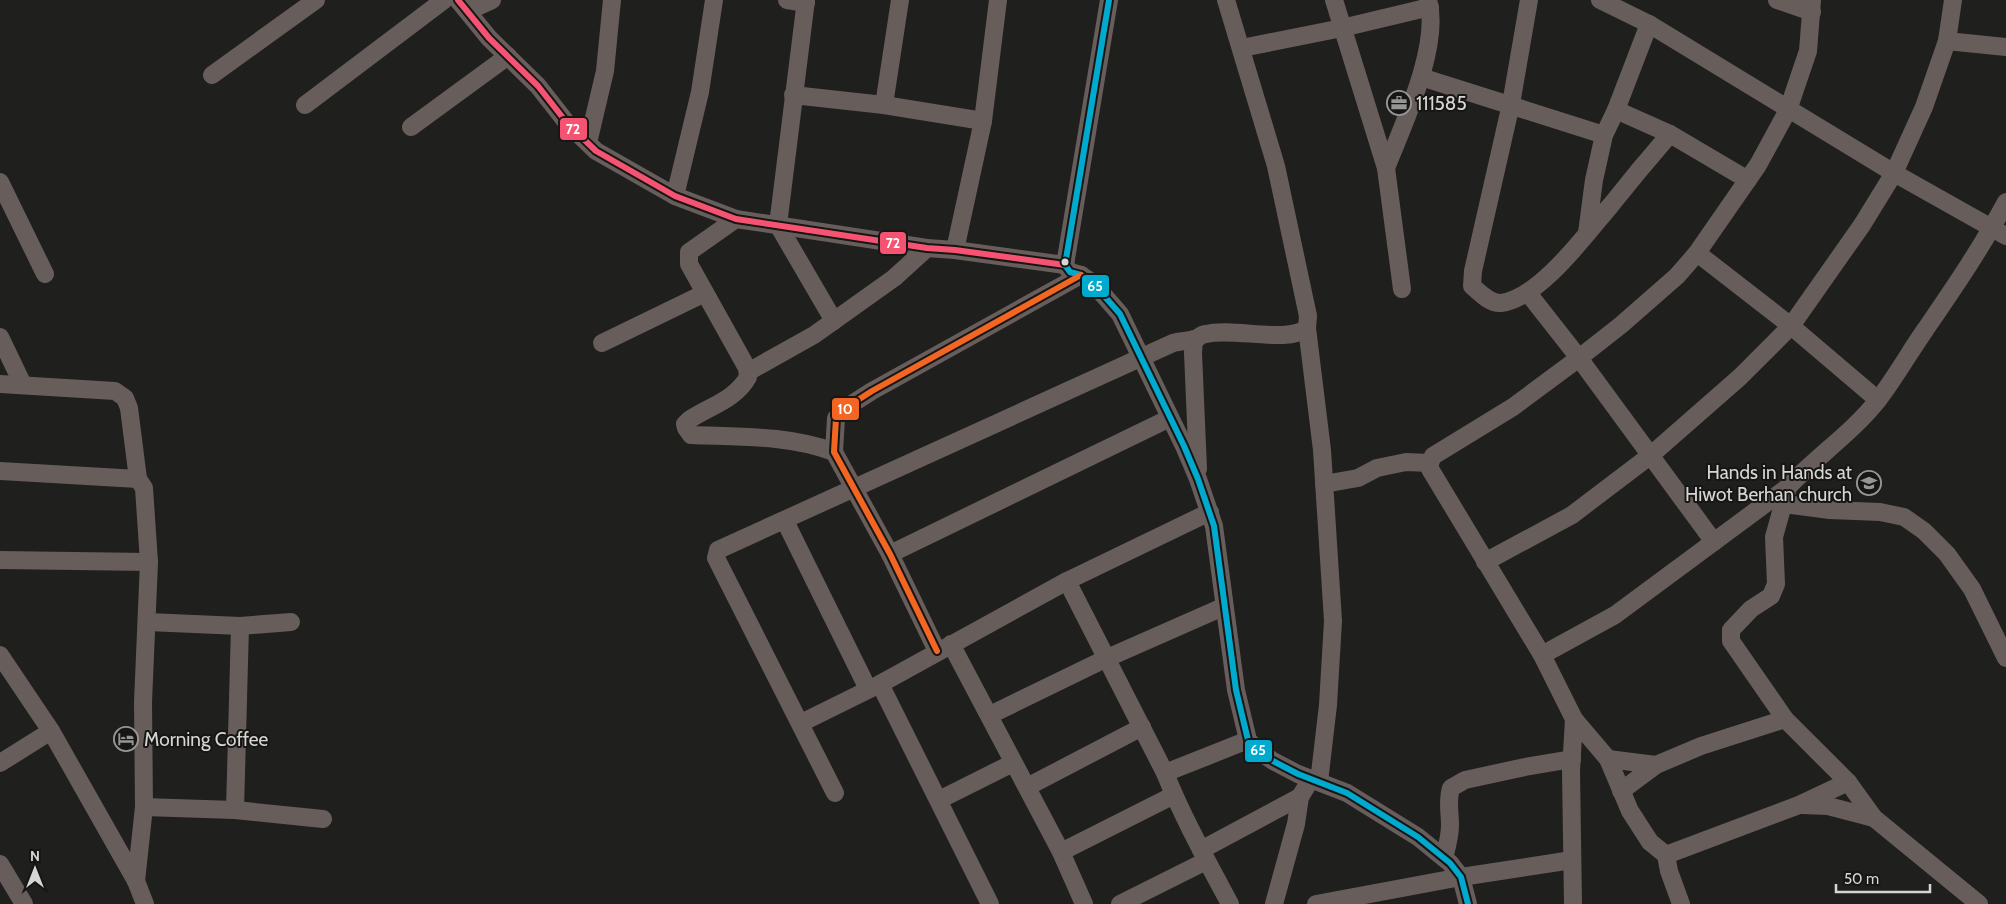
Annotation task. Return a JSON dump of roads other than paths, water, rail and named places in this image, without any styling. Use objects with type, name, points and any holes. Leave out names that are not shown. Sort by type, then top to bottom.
[{"type":"street","points":[[212,75],[316,0]]},
{"type":"street","points":[[305,105],[444,0]]},
{"type":"street","points":[[492,0],[463,5],[489,38],[538,86],[567,122],[596,151],[675,196],[736,219],[927,248],[1066,265]]},
{"type":"street","points":[[588,143],[606,71],[612,0]]},
{"type":"street","points":[[675,196],[700,92],[714,0]]},
{"type":"street","points":[[787,0],[806,1],[778,225],[834,321]]},
{"type":"street","points":[[884,105],[900,0]]},
{"type":"street","points":[[955,250],[982,121],[998,0]]},
{"type":"street","points":[[1109,0],[1066,265],[1070,272],[1081,275],[1098,288],[1120,314],[1198,479],[1214,526],[1236,690],[1248,740],[1274,761],[1315,781],[1347,793],[1418,837],[1444,858],[1461,877],[1468,904]]},
{"type":"street","points":[[1120,904],[1300,797],[1315,781],[1328,706],[1333,621],[1320,430],[1307,328],[1308,316],[1276,166],[1226,0]]},
{"type":"street","points":[[1334,0],[1386,168],[1402,289]]},
{"type":"street","points":[[1529,0],[1511,104],[1473,271],[1472,286],[1484,297],[1499,303],[1528,293],[1571,255],[1670,134]]},
{"type":"street","points":[[1600,0],[1649,24],[1788,110],[1999,233]]},
{"type":"street","points":[[1681,904],[1669,871],[1666,855],[1650,842],[1630,811],[1608,759],[1574,719],[1542,655],[1430,469],[1430,462],[1433,456],[1513,407],[1579,358],[1621,325],[1677,276],[1697,253],[1758,165],[1788,110],[1808,51],[1812,6],[1777,0]]},
{"type":"street","points":[[1485,562],[1572,515],[1651,455],[1740,377],[1791,326],[1862,225],[1894,173],[1924,107],[1947,41],[1952,0]]},
{"type":"street","points":[[1242,48],[1342,28],[1430,2],[1430,31],[1421,77],[1386,168]]},
{"type":"street","points":[[1587,234],[1594,180],[1604,135],[1616,110],[1649,24]]},
{"type":"street","points":[[1947,41],[2006,47]]},
{"type":"street","points":[[411,127],[508,56]]},
{"type":"street","points":[[1421,77],[1604,135]]},
{"type":"street","points":[[793,95],[884,105],[982,121]]},
{"type":"street","points":[[1616,110],[1670,134],[1748,180]]},
{"type":"street","points":[[0,182],[46,274]]},
{"type":"street","points":[[1978,904],[1874,818],[1848,782],[1785,719],[1731,641],[1731,630],[1751,609],[1771,596],[1776,584],[1774,537],[1786,495],[1804,470],[1853,428],[1878,400],[1999,233],[2006,202]]},
{"type":"street","points":[[736,219],[689,252],[689,264],[747,368],[748,377],[740,390],[728,399],[689,420],[686,428],[692,435],[768,438],[814,445],[834,452]]},
{"type":"street","points":[[748,372],[814,335],[894,278],[927,248]]},
{"type":"street","points":[[1697,253],[1791,326],[1878,400]]},
{"type":"street","points":[[1081,275],[847,407],[836,418],[834,452],[944,648],[990,715],[1013,763],[1061,852],[1084,904]]},
{"type":"street","points":[[602,343],[705,293]]},
{"type":"street","points":[[1528,293],[1579,358],[1714,542]]},
{"type":"street","points":[[835,793],[716,558],[718,550],[1173,343],[1194,339],[1206,334],[1225,332],[1300,334],[1307,328]]},
{"type":"street","points":[[0,337],[23,385]]},
{"type":"street","points":[[1194,339],[1198,479]]},
{"type":"street","points":[[0,384],[115,391],[126,398],[129,408],[138,479],[144,488],[149,562],[148,622],[143,702],[144,807],[136,880]]},
{"type":"street","points":[[890,554],[1170,418]]},
{"type":"street","points":[[1324,484],[1358,478],[1377,468],[1406,462],[1430,462]]},
{"type":"street","points":[[0,470],[138,479]]},
{"type":"street","points":[[1542,655],[1615,616],[1714,542],[1786,495]]},
{"type":"street","points":[[1786,495],[1830,510],[1880,512],[1904,517],[1924,531],[1947,554],[1972,589],[2006,658]]},
{"type":"street","points":[[801,723],[874,686],[1067,581],[1210,512]]},
{"type":"street","points":[[785,521],[874,686],[939,800],[990,904]]},
{"type":"street","points":[[0,560],[149,562]]},
{"type":"street","points":[[1067,581],[1230,904]]},
{"type":"street","points":[[990,715],[1105,658],[1224,607]]},
{"type":"street","points":[[148,622],[240,626],[291,622]]},
{"type":"street","points":[[235,810],[240,626]]},
{"type":"street","points":[[0,655],[51,731],[136,880],[145,904]]},
{"type":"street","points":[[1573,904],[1572,759],[1574,719]]},
{"type":"street","points":[[1621,790],[1656,765],[1701,746],[1785,719]]},
{"type":"street","points":[[1027,787],[1142,727]]},
{"type":"street","points":[[0,763],[51,731]]},
{"type":"street","points":[[1165,772],[1248,740]]},
{"type":"street","points":[[1444,858],[1450,826],[1449,796],[1451,788],[1465,780],[1525,766],[1572,759]]},
{"type":"street","points":[[1608,759],[1656,765]]},
{"type":"street","points":[[939,800],[1013,763]]},
{"type":"street","points":[[1666,855],[1799,805],[1848,782]]},
{"type":"street","points":[[1061,852],[1174,795]]},
{"type":"street","points":[[1274,904],[1296,824],[1300,797]]},
{"type":"street","points":[[1799,805],[1828,806],[1874,818]]},
{"type":"street","points":[[144,807],[235,810],[323,819]]},
{"type":"street","points":[[1316,904],[1461,877],[1572,860]]},
{"type":"street","points":[[0,864],[24,904]]},
{"type":"place","name":"111585","points":[[1399,103]]},
{"type":"place","name":"Hands in Hands at Hiwot Berhan church","points":[[1869,483]]},
{"type":"place","name":"Morning Coffee","points":[[126,739]]}]
